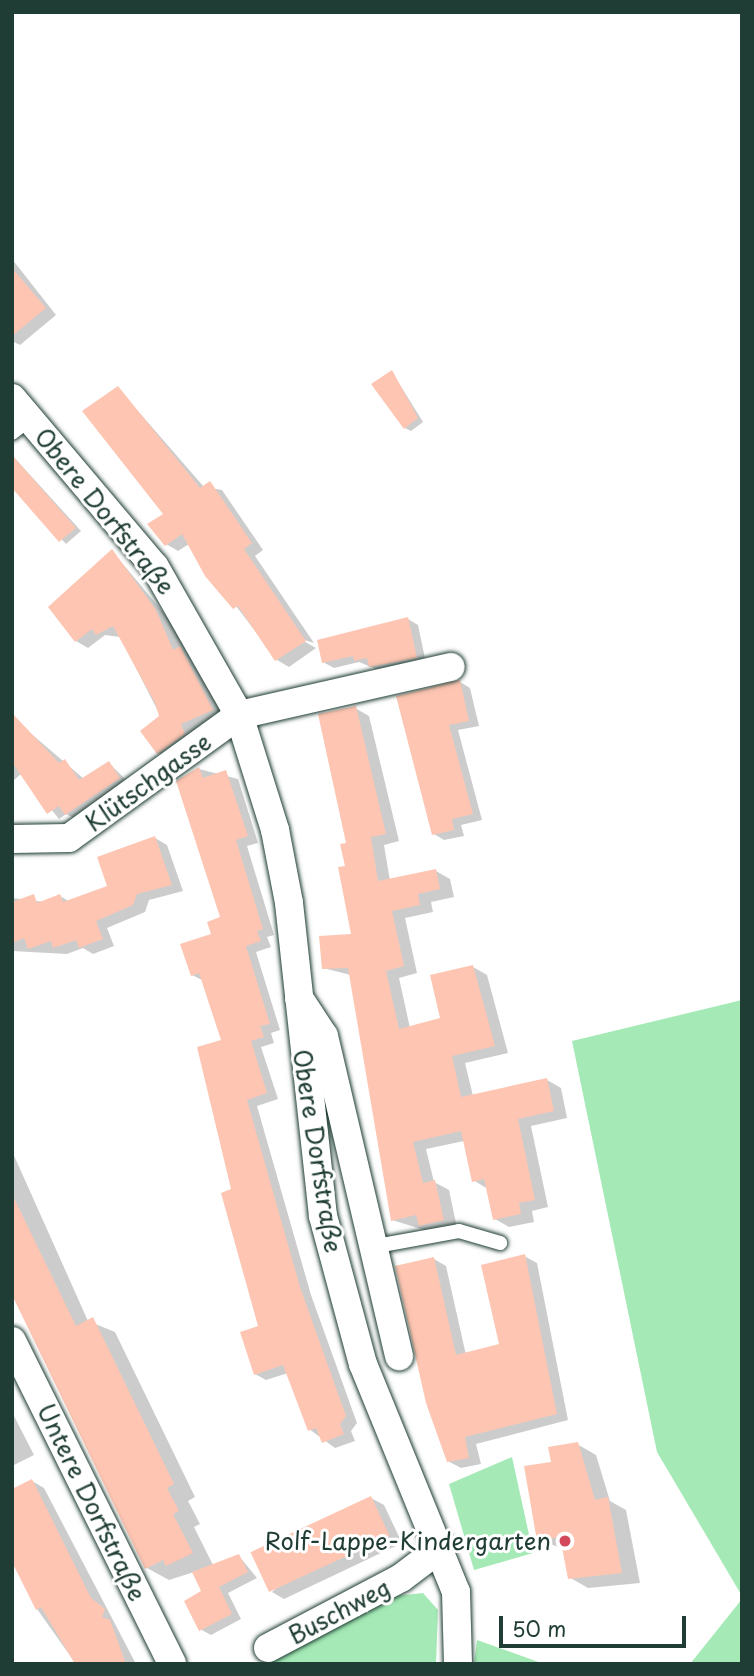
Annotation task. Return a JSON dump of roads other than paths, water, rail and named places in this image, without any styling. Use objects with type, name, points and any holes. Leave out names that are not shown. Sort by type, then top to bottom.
[{"type":"street","name":"Obere Dorfstraße","points":[[18,416],[155,567],[239,715],[275,830],[313,1152],[340,1285],[363,1364],[442,1547],[462,1620],[458,1664]]},
{"type":"street","points":[[239,715],[452,667]]},
{"type":"street","name":"Klütschgasse","points":[[12,839],[69,838],[239,715]]},
{"type":"street","name":"Obere Dorfstraße","points":[[296,993],[324,1036],[369,1247],[399,1356]]},
{"type":"street","name":"Untere Dorfstraße","points":[[12,1341],[172,1664]]},
{"type":"street","name":"Buschweg","points":[[268,1648],[401,1578],[442,1547]]},
{"type":"lane","points":[[369,1247],[459,1231],[500,1243]]},
{"type":"place","name":"Rolf-Lappe-Kindergarten","points":[[565,1541]]}]
